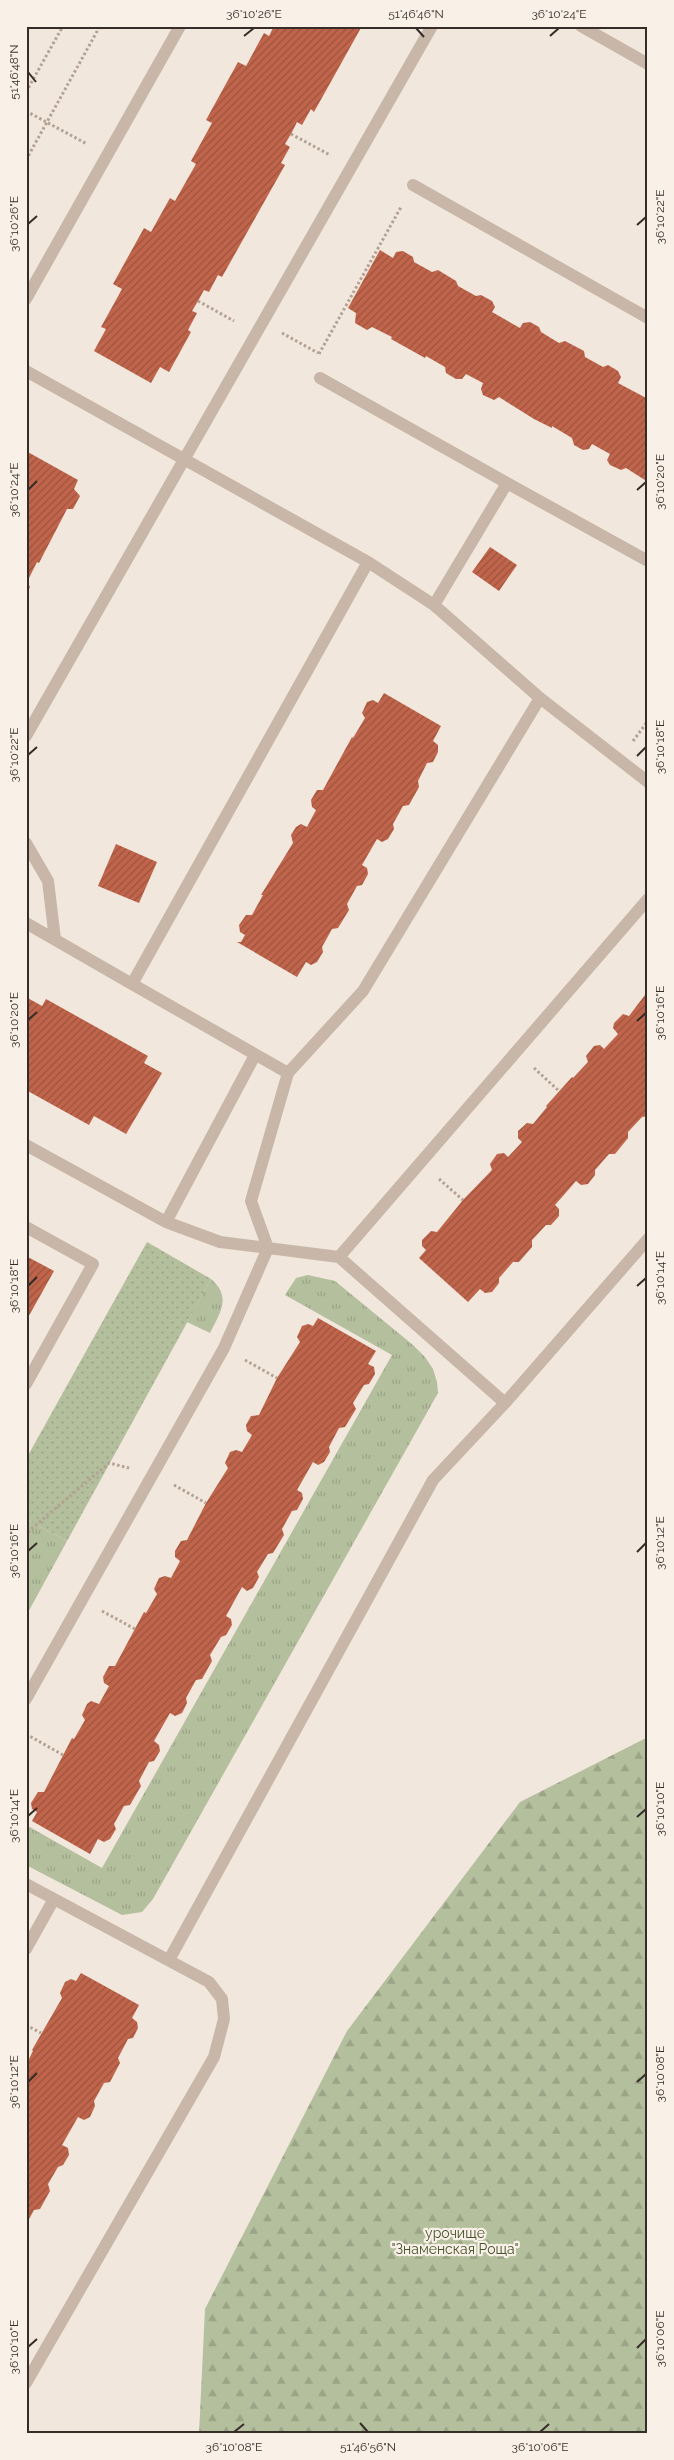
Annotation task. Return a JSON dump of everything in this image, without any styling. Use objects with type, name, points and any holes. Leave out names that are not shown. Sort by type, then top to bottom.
[{"type":"lane","points":[[26,299],[180,26]]},
{"type":"lane","points":[[26,736],[432,26]]},
{"type":"lane","points":[[581,26],[648,64]]},
{"type":"lane","points":[[413,185],[648,318]]},
{"type":"lane","points":[[26,371],[368,562],[434,605],[540,698],[648,782]]},
{"type":"lane","points":[[320,378],[648,561]]},
{"type":"lane","points":[[434,605],[507,482]]},
{"type":"lane","points":[[132,984],[368,562]]},
{"type":"lane","points":[[26,1699],[224,1348],[268,1248],[251,1201],[288,1073],[363,991],[540,698]]},
{"type":"lane","points":[[26,843],[48,881],[55,939]]},
{"type":"lane","points":[[338,1257],[648,899]]},
{"type":"lane","points":[[26,923],[288,1073]]},
{"type":"lane","points":[[166,1222],[255,1055]]},
{"type":"lane","points":[[26,1145],[166,1222],[220,1242],[338,1257],[505,1402]]},
{"type":"lane","points":[[26,1228],[92,1264],[26,1384]]},
{"type":"lane","points":[[169,1960],[433,1480],[505,1402],[648,1239]]},
{"type":"lane","points":[[26,1884],[209,1982],[222,1999],[224,2019],[214,2057],[26,2383]]},
{"type":"lane","points":[[26,1949],[54,1899]]},
{"type":"path","points":[[26,92],[63,26]]},
{"type":"path","points":[[26,160],[100,26]]},
{"type":"path","points":[[26,111],[107,155]]},
{"type":"path","points":[[291,134],[352,167]]},
{"type":"path","points":[[320,378],[309,372],[413,185]]},
{"type":"path","points":[[198,301],[319,354]]},
{"type":"path","points":[[515,1052],[559,1091]]},
{"type":"path","points":[[420,1162],[462,1200]]},
{"type":"path","points":[[224,1348],[277,1378]]},
{"type":"path","points":[[26,1536],[30,1530],[109,1463],[153,1474],[206,1504]]},
{"type":"path","points":[[82,1600],[135,1629]]},
{"type":"path","points":[[26,1734],[63,1755]]},
{"type":"path","points":[[26,2025],[41,2033]]},
{"type":"green space","points":[[147,1242],[211,1279],[67,1541],[26,1519],[26,1459]]},
{"type":"green space","points":[[308,1275],[335,1281],[413,1345],[425,1357],[433,1369],[438,1393],[153,1899],[142,1912],[122,1915],[26,1865],[26,1825],[102,1868],[392,1355],[285,1295],[296,1278]]},
{"type":"green space","points":[[211,1279],[221,1292],[223,1299],[220,1312],[210,1333],[187,1322]]},
{"type":"green space","points":[[26,1519],[67,1541],[26,1616]]},
{"type":"green space","name":"урочище \"Знаменская Роща\"","points":[[648,1737],[648,2434],[199,2434],[205,2309],[347,2031],[520,1802]]},
{"type":"building","points":[[274,26],[362,26],[314,112],[311,109],[302,125],[297,122],[285,144],[290,147],[281,163],[285,165],[222,277],[218,275],[209,292],[204,290],[192,311],[197,313],[188,330],[191,332],[169,372],[160,367],[151,383],[94,351],[106,329],[101,327],[122,289],[113,284],[144,228],[151,232],[170,198],[175,201],[196,164],[191,161],[212,123],[206,120],[238,62],[246,66],[264,33],[269,36]]},
{"type":"building","points":[[380,250],[393,258],[396,252],[403,251],[413,257],[414,262],[432,272],[438,270],[456,281],[458,286],[476,296],[481,295],[492,301],[495,307],[492,312],[520,328],[523,323],[530,322],[539,327],[541,332],[559,343],[565,341],[584,351],[585,357],[603,367],[608,365],[618,371],[621,377],[618,383],[648,399],[648,482],[626,468],[621,470],[610,465],[607,460],[610,454],[592,444],[589,449],[583,450],[574,445],[572,438],[552,426],[552,428],[534,419],[499,397],[494,400],[483,395],[481,389],[483,383],[466,374],[462,379],[456,379],[446,373],[445,367],[391,339],[392,337],[372,327],[367,330],[355,323],[356,313],[348,308]]},
{"type":"building","points":[[26,451],[78,480],[74,489],[80,496],[73,509],[67,509],[39,563],[37,562],[27,582],[30,587],[26,595]]},
{"type":"building","points":[[490,547],[517,565],[499,591],[472,572]]},
{"type":"building","points":[[384,693],[441,726],[433,741],[438,745],[438,752],[433,762],[427,763],[418,781],[419,787],[409,805],[403,806],[393,824],[394,829],[388,839],[382,842],[377,839],[362,865],[367,868],[368,874],[362,885],[357,886],[347,904],[349,910],[338,928],[332,929],[322,947],[323,952],[317,962],[311,965],[306,962],[297,977],[237,942],[241,942],[245,935],[240,932],[239,925],[246,915],[252,915],[263,895],[261,895],[293,843],[291,835],[296,827],[301,824],[307,827],[316,810],[312,807],[311,800],[317,790],[323,790],[352,737],[365,718],[362,713],[367,702],[373,700],[378,703]]},
{"type":"building","points":[[116,844],[157,862],[139,903],[98,886]]},
{"type":"building","points":[[648,991],[648,1116],[642,1117],[628,1132],[628,1138],[615,1154],[609,1154],[595,1170],[595,1175],[588,1184],[581,1185],[576,1181],[555,1205],[559,1209],[559,1216],[551,1225],[546,1225],[532,1240],[532,1247],[519,1262],[513,1262],[499,1278],[499,1283],[492,1292],[485,1293],[480,1289],[468,1302],[419,1258],[426,1250],[422,1246],[422,1240],[431,1231],[437,1232],[463,1200],[492,1170],[490,1164],[497,1154],[504,1153],[508,1157],[522,1142],[518,1138],[518,1131],[527,1123],[533,1124],[546,1106],[588,1062],[586,1056],[594,1046],[600,1045],[604,1049],[618,1034],[613,1028],[614,1023],[623,1014],[629,1016]]},
{"type":"building","points":[[26,997],[42,1006],[46,999],[148,1056],[144,1063],[162,1073],[126,1134],[94,1116],[89,1125],[26,1090]]},
{"type":"building","points":[[26,1256],[54,1271],[26,1321]]},
{"type":"building","points":[[318,1318],[376,1351],[368,1364],[374,1367],[375,1374],[369,1384],[364,1385],[353,1403],[356,1409],[345,1427],[339,1428],[324,1462],[318,1465],[313,1462],[297,1490],[302,1493],[303,1499],[297,1510],[292,1511],[282,1529],[284,1535],[273,1553],[268,1554],[257,1572],[259,1577],[253,1588],[247,1591],[242,1587],[226,1616],[231,1619],[232,1625],[226,1635],[221,1637],[210,1655],[212,1661],[202,1679],[196,1680],[186,1698],[187,1703],[182,1713],[175,1716],[170,1713],[154,1741],[159,1745],[160,1751],[154,1761],[149,1762],[139,1781],[141,1786],[130,1805],[124,1806],[114,1824],[116,1829],[110,1839],[104,1842],[98,1839],[90,1854],[32,1821],[37,1812],[32,1809],[31,1803],[38,1792],[44,1792],[72,1738],[74,1739],[85,1720],[82,1715],[87,1704],[91,1701],[99,1704],[109,1686],[104,1683],[103,1677],[109,1666],[115,1666],[144,1612],[146,1613],[157,1594],[154,1589],[159,1578],[165,1576],[171,1578],[180,1561],[175,1557],[175,1551],[181,1541],[187,1540],[206,1503],[228,1468],[225,1463],[230,1452],[236,1450],[242,1452],[252,1435],[247,1431],[246,1425],[251,1416],[259,1415],[277,1378],[300,1342],[297,1337],[302,1326],[308,1324],[313,1326]]},
{"type":"building","points":[[81,1973],[139,2005],[132,2018],[137,2022],[138,2028],[133,2038],[128,2039],[118,2058],[120,2063],[110,2082],[104,2083],[94,2101],[95,2106],[90,2117],[84,2120],[78,2117],[62,2145],[68,2148],[69,2155],[63,2165],[58,2167],[48,2184],[50,2191],[40,2209],[34,2210],[26,2225],[26,2065],[32,2050],[62,1998],[60,1993],[65,1982],[71,1979],[76,1981]]}]
